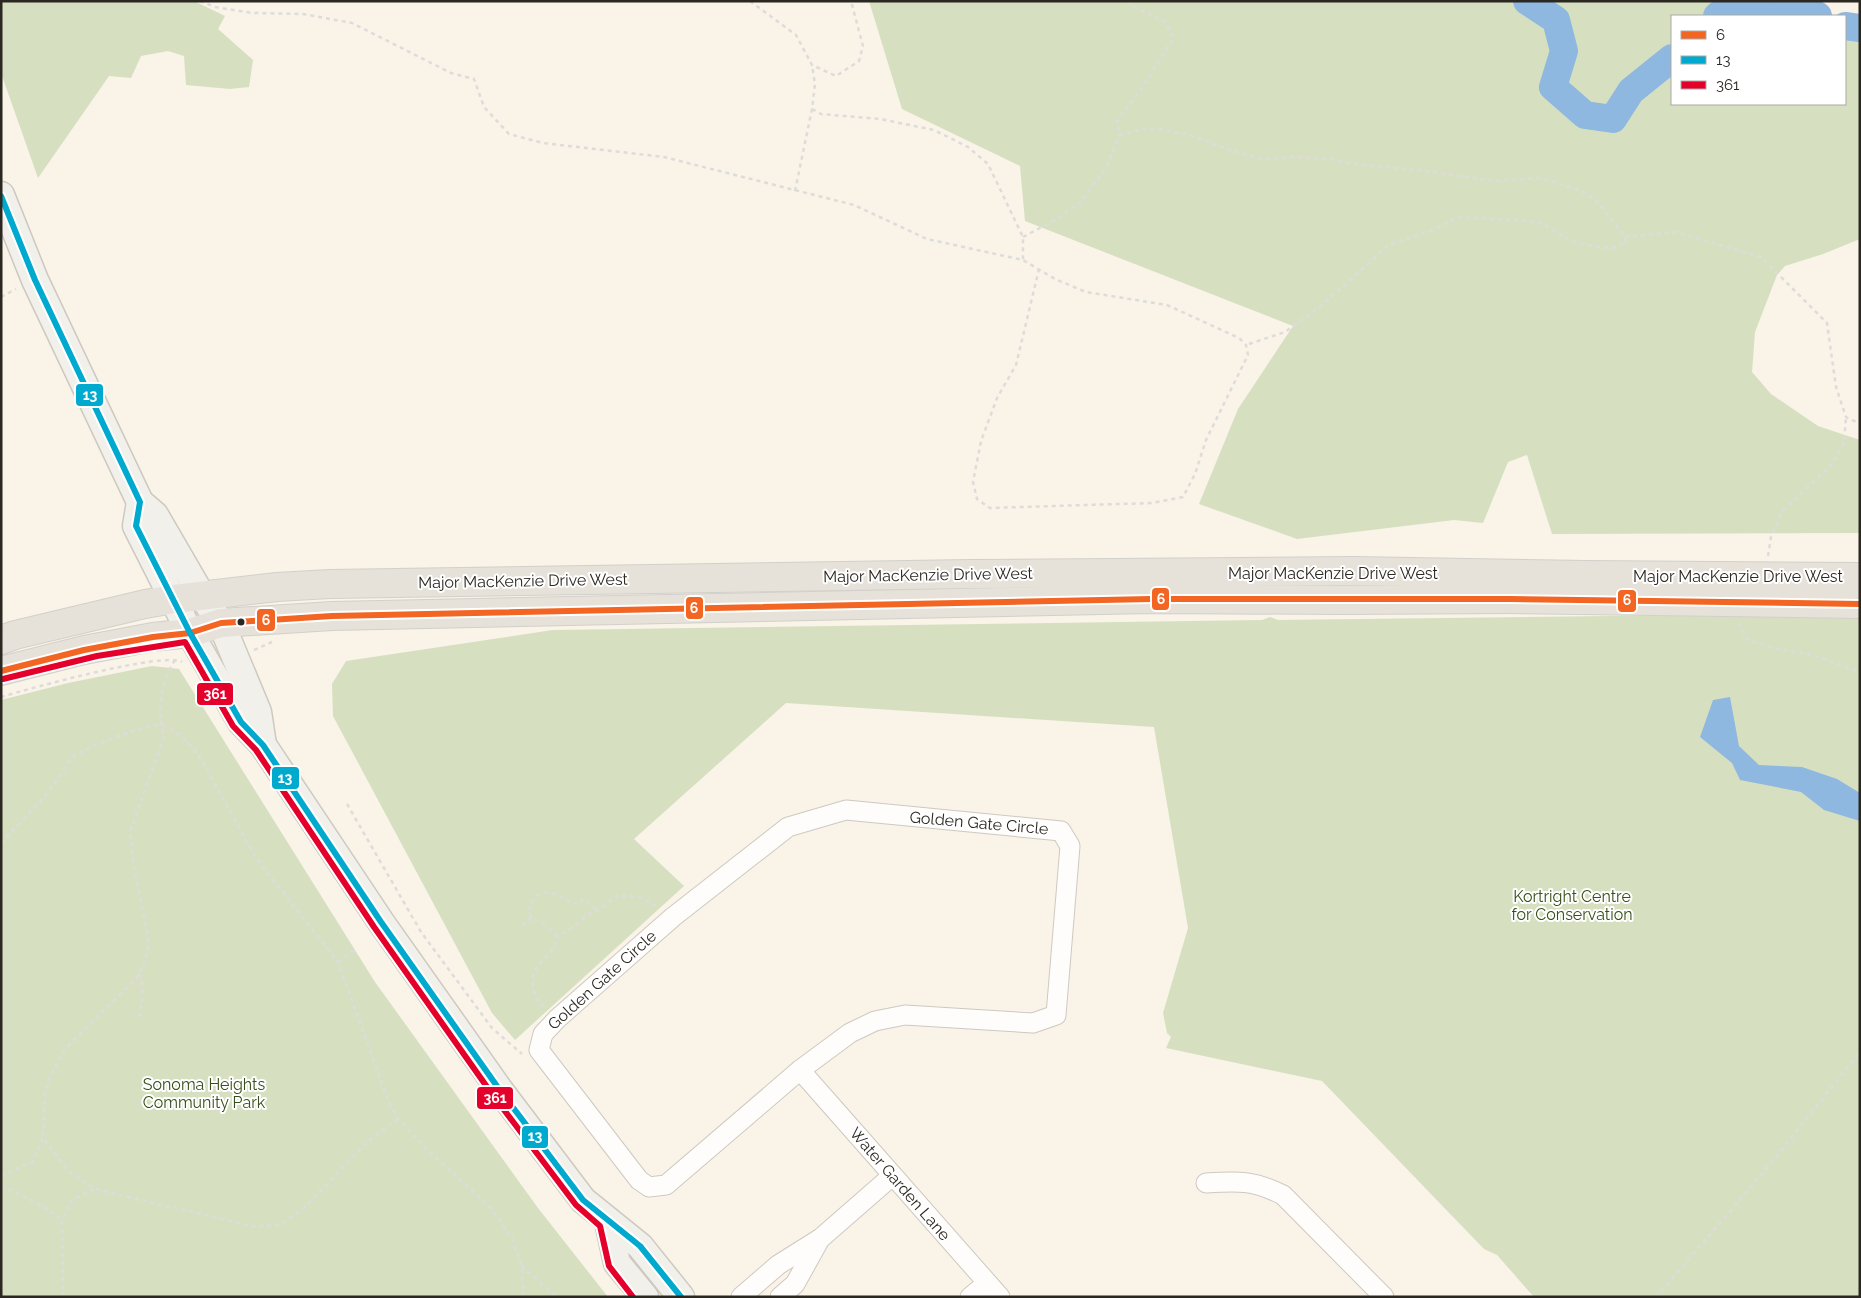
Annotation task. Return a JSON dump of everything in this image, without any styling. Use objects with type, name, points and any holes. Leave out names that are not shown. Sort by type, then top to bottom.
[{"type":"main road","points":[[1,195],[35,280],[140,502],[155,515],[202,596],[221,623],[258,712],[264,745]]},
{"type":"main road","points":[[140,502],[136,526],[190,633],[242,722],[264,745],[381,922],[499,1089],[583,1200],[640,1246],[681,1297]]},
{"type":"main road","name":"Major MacKenzie Drive West","points":[[1,640],[99,615],[174,599],[277,587],[330,584],[971,574],[1353,571],[1860,577]]},
{"type":"main road","name":"Major MacKenzie Drive West","points":[[1,671],[92,648],[153,636],[190,633],[221,623],[332,616],[1151,599],[1510,599],[1860,604]]},
{"type":"main road","points":[[608,1221],[617,1264],[645,1297]]},
{"type":"street","name":"Golden Gate Circle","points":[[846,810],[1061,831],[1070,846],[1056,1015],[1033,1023],[905,1015],[875,1021],[850,1033],[800,1070],[666,1185],[649,1187],[639,1180],[539,1050],[543,1034],[556,1019],[673,916],[788,828],[846,810]]},
{"type":"street","name":"Water Garden Lane","points":[[800,1070],[994,1290]]},
{"type":"street","points":[[741,1297],[778,1265],[821,1238],[892,1176]]},
{"type":"street","points":[[1206,1183],[1250,1182],[1266,1186],[1282,1195],[1384,1297]]},
{"type":"street","points":[[780,1297],[795,1284],[821,1238]]},
{"type":"street","points":[[970,1297],[994,1290]]},
{"type":"path","points":[[200,1],[215,7],[252,13],[303,14],[352,23],[451,73],[474,79],[484,107],[509,134],[543,143],[664,157],[854,205],[927,240],[1023,260],[1038,269],[1054,279],[1086,292],[1168,305],[1239,338],[1246,345],[1248,355],[1206,440],[1195,474],[1183,497],[1152,503],[990,508],[977,499],[973,482],[981,441],[997,398],[1016,365],[1038,269]]},
{"type":"path","points":[[750,1],[796,35],[812,65],[815,84],[812,110],[795,190]]},
{"type":"path","points":[[812,65],[836,76],[859,61],[863,46],[851,1]]},
{"type":"path","points":[[1023,237],[1055,220],[1081,202],[1108,165],[1120,135],[1117,121],[1144,85],[1174,37],[1164,21],[1132,6],[1128,1]]},
{"type":"path","points":[[812,110],[821,114],[880,119],[934,130],[968,147],[988,164],[1023,237],[1023,260]]},
{"type":"path","points":[[1120,135],[1144,129],[1159,129],[1190,135],[1230,150],[1262,159],[1330,159],[1352,164],[1426,171],[1495,181],[1542,178],[1578,190],[1596,200],[1625,238],[1626,242],[1614,248],[1596,247],[1571,241],[1543,224],[1528,221],[1458,217],[1434,230],[1389,245],[1321,306],[1285,332],[1246,345]]},
{"type":"path","points":[[1625,238],[1675,232],[1761,257],[1827,323],[1836,387],[1846,417],[1844,443],[1833,463],[1781,513],[1771,537],[1767,561]]},
{"type":"path","points":[[1,297],[16,289]]},
{"type":"path","points":[[1846,417],[1860,424]]},
{"type":"path","points":[[1739,623],[1748,640],[1769,647],[1812,655],[1860,672]]},
{"type":"path","points":[[1,697],[76,677],[162,660],[175,660],[186,664]]},
{"type":"path","points":[[1,1176],[32,1162],[43,1138],[45,1092],[50,1077],[64,1050],[140,974],[148,948],[148,936],[134,867],[130,832],[164,737],[160,708],[168,671],[175,660]]},
{"type":"path","points":[[1,843],[54,784],[72,757],[119,735],[161,725],[177,733],[201,759],[256,858],[338,962],[388,1100],[398,1119],[433,1155],[490,1207],[512,1239],[522,1266],[522,1297]]},
{"type":"path","points":[[347,804],[421,932],[492,1028],[522,1054]]},
{"type":"path","points":[[531,918],[531,903],[536,896],[546,893],[555,893],[574,904],[586,900],[596,910]]},
{"type":"path","points":[[557,936],[566,932],[596,910],[604,907],[614,897],[625,894],[648,901],[673,916]]},
{"type":"path","points":[[522,926],[531,918]]},
{"type":"path","points":[[531,918],[540,921],[557,936]]},
{"type":"path","points":[[547,1009],[541,1006],[537,1000],[532,980],[536,968],[555,945],[557,936]]},
{"type":"path","points":[[338,962],[356,949]]},
{"type":"path","points":[[139,1017],[143,987],[140,974]]},
{"type":"path","points":[[1656,1297],[1758,1179],[1860,1052]]},
{"type":"path","points":[[43,1138],[68,1171],[95,1189],[256,1227],[281,1224],[303,1209],[367,1142],[398,1119]]},
{"type":"path","points":[[1,1186],[26,1196],[53,1213],[62,1222]]},
{"type":"path","points":[[63,1297],[62,1222],[72,1202],[95,1189]]},
{"type":"path","points":[[522,1266],[557,1297]]},
{"type":"green space","points":[[1,1],[194,1],[225,16],[218,29],[253,60],[249,87],[230,89],[186,85],[184,56],[168,51],[141,56],[131,78],[109,76],[38,178],[1,73]]},
{"type":"green space","points":[[869,1],[1721,1],[1720,7],[1730,12],[1744,15],[1671,15],[1671,105],[1846,105],[1846,37],[1860,41],[1860,239],[1823,254],[1785,266],[1777,275],[1755,332],[1752,372],[1771,394],[1818,426],[1860,440],[1860,533],[1552,534],[1527,455],[1508,462],[1483,523],[1454,520],[1297,539],[1199,504],[1238,409],[1293,326],[1025,221],[1020,166],[902,109]]},
{"type":"green space","name":"Kortright Centre for Conservation","points":[[1860,613],[1860,1297],[1534,1297],[1497,1255],[1484,1249],[1322,1081],[1166,1048],[1171,1037],[1167,1033],[1163,1013],[1188,928],[1154,727],[786,703],[634,839],[684,886],[515,1040],[492,1013],[333,716],[332,684],[346,661],[553,630],[1262,620],[1270,617],[1278,620]]},
{"type":"green space","name":"Sonoma Heights Community Park","points":[[152,666],[179,669],[375,982],[538,1208],[608,1297],[1,1297],[1,700],[68,683]]},
{"type":"water","points":[[1730,697],[1739,746],[1759,765],[1802,767],[1837,779],[1860,793],[1860,821],[1824,810],[1801,792],[1740,780],[1732,763],[1700,737],[1713,700]]},
{"type":"waterway","points":[[1527,1],[1556,20],[1564,51],[1553,87],[1585,115],[1613,119],[1631,91],[1671,59]]},
{"type":"waterway","points":[[1718,15],[1728,7],[1755,1]]},
{"type":"waterway","points":[[1759,1],[1782,6],[1803,6],[1816,15]]},
{"type":"waterway","points":[[1846,26],[1860,28]]},
{"type":"transit line","name":"13","points":[[1,196],[35,280],[140,502],[136,526],[190,633],[241,722],[263,745],[381,922],[499,1089],[583,1200],[640,1246],[681,1297]]},
{"type":"transit line","name":"6","points":[[1,671],[84,650],[153,637],[190,633],[221,623],[332,616],[1151,599],[1510,599],[1860,604]]},
{"type":"transit line","name":"361","points":[[3,679],[97,656],[185,642],[233,726],[256,750],[374,927],[492,1094],[576,1205],[600,1226],[609,1266],[633,1297]]}]
